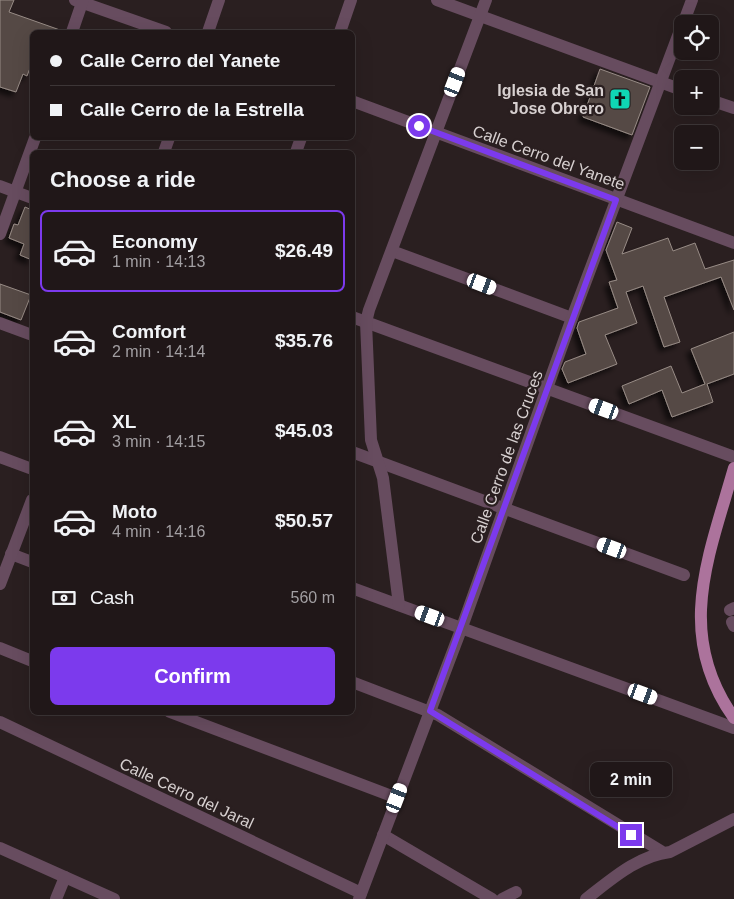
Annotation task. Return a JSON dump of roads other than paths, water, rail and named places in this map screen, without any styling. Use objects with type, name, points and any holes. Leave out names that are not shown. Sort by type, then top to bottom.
[{"type":"main road","points":[[734,468],[708,560],[699,609],[706,660],[720,696],[734,718]]},
{"type":"street","points":[[209,30],[219,0]]},
{"type":"street","points":[[341,30],[352,0]]},
{"type":"street","points":[[437,0],[674,87]]},
{"type":"street","points":[[399,605],[383,478],[376,461],[371,440],[366,322],[486,0]]},
{"type":"street","name":"Calle Cerro de las Cruces","points":[[686,15],[692,0]]},
{"type":"street","points":[[73,30],[80,1],[160,30]]},
{"type":"street","name":"Calle Cerro de las Cruces","points":[[360,896],[462,627],[572,318],[674,49]]},
{"type":"street","name":"Calle Cerro del Yanete","points":[[355,102],[734,243]]},
{"type":"street","points":[[719,103],[734,108]]},
{"type":"street","points":[[0,234],[30,152]]},
{"type":"street","points":[[0,186],[30,197]]},
{"type":"street","points":[[392,251],[572,318]]},
{"type":"street","points":[[355,318],[734,457]]},
{"type":"street","points":[[0,323],[30,334]]},
{"type":"street","points":[[355,453],[684,574]]},
{"type":"street","points":[[0,457],[30,468]]},
{"type":"street","points":[[0,584],[30,505]]},
{"type":"street","points":[[11,554],[30,561]]},
{"type":"street","points":[[355,589],[734,728]]},
{"type":"street","points":[[0,648],[30,660]]},
{"type":"street","points":[[355,683],[430,711],[661,851],[670,852],[734,819]]},
{"type":"street","points":[[178,715],[397,798]]},
{"type":"street","name":"Calle Cerro del Jaral","points":[[0,722],[360,896]]},
{"type":"street","points":[[383,835],[492,899]]},
{"type":"street","points":[[0,848],[114,899]]},
{"type":"street","points":[[586,899],[618,873],[661,851]]},
{"type":"street","points":[[56,899],[65,877]]},
{"type":"street","points":[[502,899],[516,892]]},
{"type":"place","name":"Iglesia de San Jose Obrero","points":[[620,99]]}]
